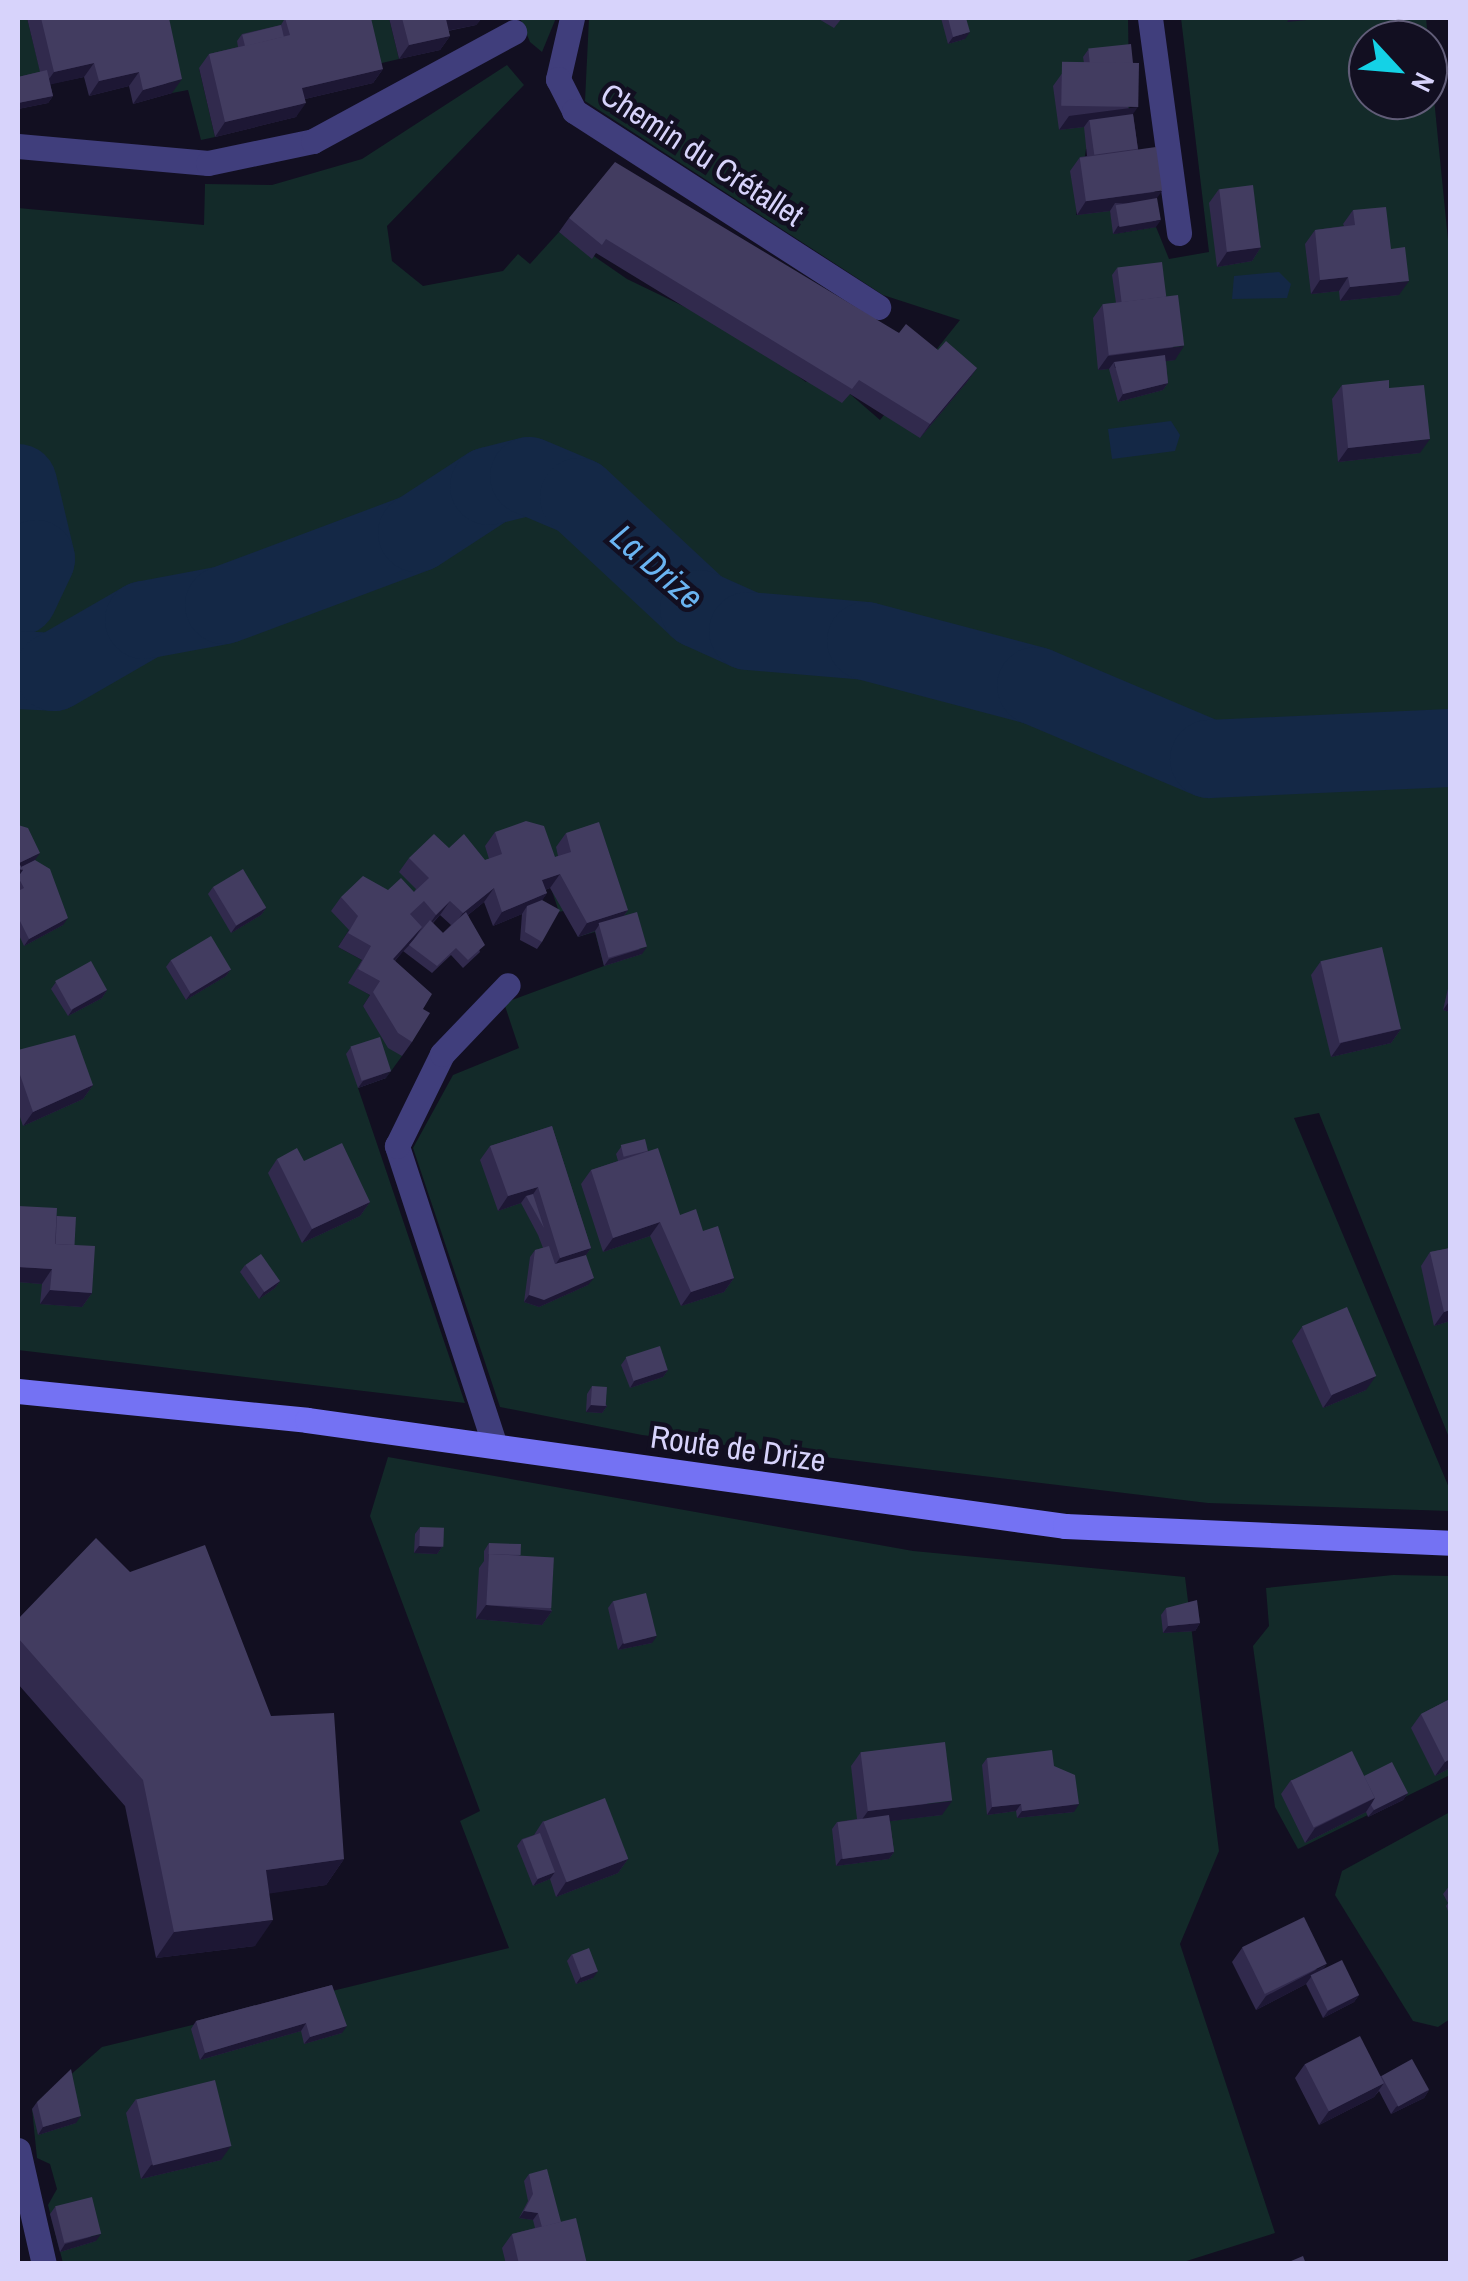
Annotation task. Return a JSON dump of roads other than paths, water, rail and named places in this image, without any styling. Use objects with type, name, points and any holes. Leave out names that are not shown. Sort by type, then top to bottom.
[{"type":"main road","name":"Route de Drize","points":[[18,1391],[496,1446],[1065,1526],[1450,1543]]},
{"type":"street","name":"Chemin du Crétallet","points":[[572,18],[558,80],[574,110],[878,307]]},
{"type":"street","points":[[1150,18],[1179,234]]},
{"type":"street","points":[[18,146],[208,162],[313,141],[514,32]]},
{"type":"street","points":[[496,1446],[398,1146],[442,1054],[508,986]]},
{"type":"street","points":[[18,2150],[44,2264]]},
{"type":"water","points":[[1279,272],[1291,284],[1287,298],[1232,299],[1234,276]]},
{"type":"water","points":[[1171,421],[1180,435],[1175,451],[1112,459],[1108,429]]},
{"type":"waterway","name":"La Drize","points":[[18,670],[54,672],[144,620],[224,605],[417,533],[489,486],[529,476],[579,497],[699,609],[748,631],[866,641],[1036,686],[1209,759],[1450,748]]},
{"type":"waterway","name":"La Drize","points":[[18,483],[36,559],[18,597]]}]
